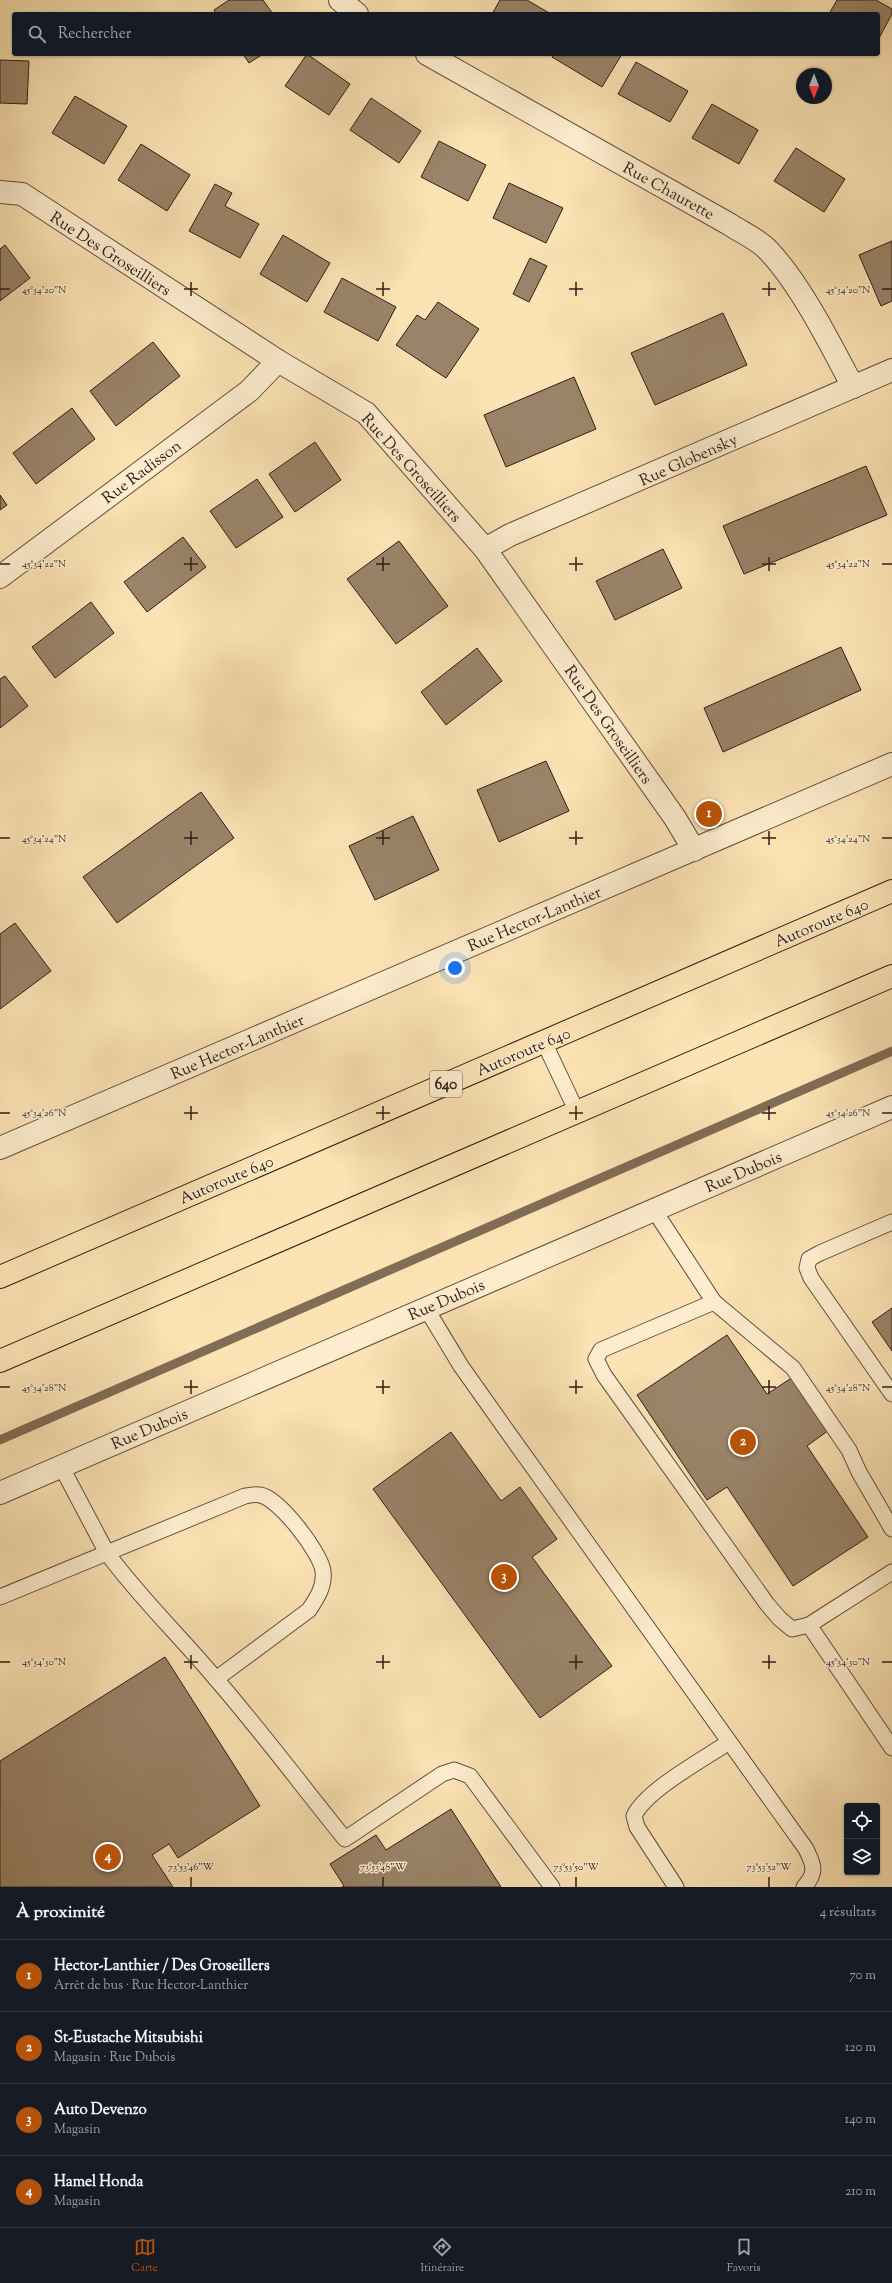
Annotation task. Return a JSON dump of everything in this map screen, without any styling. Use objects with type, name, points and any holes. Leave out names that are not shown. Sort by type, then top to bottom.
[{"type":"highway","name":"Autoroute 640","points":[[0,1277],[892,892]]},
{"type":"highway","points":[[0,1361],[892,976]]},
{"type":"street","points":[[340,0],[355,12]]},
{"type":"street","name":"Rue Chaurette","points":[[431,56],[729,224],[766,249],[792,282],[836,354],[853,387]]},
{"type":"street","name":"Rue Des Groseilliers","points":[[0,192],[22,194],[278,361],[366,413],[485,549],[675,818],[694,850]]},
{"type":"street","name":"Rue Radisson","points":[[0,577],[249,391],[278,361]]},
{"type":"street","name":"Rue Globensky","points":[[485,549],[510,535],[892,370]]},
{"type":"street","name":"Rue Hector-Lanthier","points":[[0,1148],[892,764]]},
{"type":"street","name":"Rue Dubois","points":[[0,1493],[892,1107]]},
{"type":"lane","points":[[544,1042],[577,1112]]},
{"type":"lane","points":[[654,1210],[714,1302],[793,1368],[843,1439],[863,1479],[892,1529]]},
{"type":"lane","points":[[892,1222],[809,1258],[807,1268],[811,1278],[892,1394]]},
{"type":"lane","points":[[714,1302],[601,1350],[596,1359],[604,1375],[767,1604],[780,1619],[792,1628],[809,1625],[892,1572]]},
{"type":"lane","points":[[426,1308],[462,1366],[507,1431],[806,1849],[813,1868],[812,1878],[804,1887]]},
{"type":"lane","points":[[62,1466],[107,1553],[135,1590],[216,1679],[345,1839],[442,1774],[454,1770],[470,1776],[552,1887]]},
{"type":"lane","points":[[0,1597],[245,1496],[261,1495],[271,1500],[296,1525],[323,1569],[324,1581],[319,1595],[309,1610],[216,1679]]},
{"type":"lane","points":[[809,1625],[892,1748]]},
{"type":"lane","points":[[676,1887],[637,1827],[634,1816],[638,1806],[651,1795],[729,1742]]},
{"type":"building","points":[[229,0],[263,0],[272,12],[215,12],[214,10]]},
{"type":"building","points":[[500,0],[527,0],[548,12],[493,12]]},
{"type":"building","points":[[837,0],[876,0],[892,9],[892,14],[880,36],[880,12],[830,12]]},
{"type":"building","points":[[244,56],[260,56],[249,63]]},
{"type":"building","points":[[306,56],[310,56],[350,84],[329,115],[285,86]]},
{"type":"building","points":[[553,56],[621,56],[602,87],[552,57]]},
{"type":"building","points":[[0,60],[29,61],[27,104],[0,103]]},
{"type":"building","points":[[636,62],[688,91],[670,122],[618,94]]},
{"type":"building","points":[[75,96],[127,126],[104,164],[52,133]]},
{"type":"building","points":[[371,98],[421,131],[399,163],[350,130]]},
{"type":"building","points":[[712,104],[758,130],[739,164],[692,138]]},
{"type":"building","points":[[439,141],[486,165],[468,201],[421,177]]},
{"type":"building","points":[[141,144],[190,175],[167,211],[118,180]]},
{"type":"building","points":[[796,148],[845,179],[824,212],[774,181]]},
{"type":"building","points":[[509,183],[563,208],[546,243],[493,218]]},
{"type":"building","points":[[215,184],[232,193],[225,206],[259,224],[240,258],[189,231]]},
{"type":"building","points":[[283,235],[330,263],[307,302],[260,274]]},
{"type":"building","points":[[892,241],[892,301],[881,306],[859,255]]},
{"type":"building","points":[[5,245],[30,278],[0,301],[0,249]]},
{"type":"building","points":[[530,258],[547,266],[529,302],[513,294]]},
{"type":"building","points":[[342,278],[396,307],[378,341],[324,312]]},
{"type":"building","points":[[438,302],[479,329],[446,378],[396,345],[417,315],[425,320]]},
{"type":"building","points":[[723,313],[747,365],[655,405],[631,353]]},
{"type":"building","points":[[153,342],[180,376],[116,426],[90,391]]},
{"type":"building","points":[[574,377],[596,429],[506,467],[484,415]]},
{"type":"building","points":[[72,408],[95,439],[36,484],[13,453]]},
{"type":"building","points":[[315,442],[341,480],[295,512],[269,474]]},
{"type":"building","points":[[866,466],[887,515],[744,574],[723,526]]},
{"type":"building","points":[[257,479],[283,517],[236,548],[210,511]]},
{"type":"building","points":[[0,495],[7,505],[0,510]]},
{"type":"building","points":[[183,537],[206,567],[147,612],[124,582]]},
{"type":"building","points":[[399,541],[448,606],[396,644],[347,579]]},
{"type":"building","points":[[663,549],[682,588],[615,620],[596,581]]},
{"type":"building","points":[[91,602],[114,633],[55,678],[32,647]]},
{"type":"building","points":[[841,647],[861,690],[723,752],[704,708]]},
{"type":"building","points":[[477,648],[502,681],[446,725],[421,692]]},
{"type":"building","points":[[5,676],[28,706],[0,728],[0,679]]},
{"type":"building","points":[[546,761],[569,811],[499,842],[477,790]]},
{"type":"building","points":[[201,792],[234,838],[117,923],[83,877]]},
{"type":"building","points":[[413,816],[439,870],[375,900],[349,846]]},
{"type":"building","points":[[15,923],[51,971],[0,1009],[0,934]]},
{"type":"building","points":[[892,1308],[892,1351],[872,1322]]},
{"type":"building","points":[[727,1335],[767,1394],[793,1377],[829,1430],[807,1446],[868,1537],[793,1586],[727,1487],[707,1500],[637,1395]]},
{"type":"building","points":[[451,1432],[501,1501],[520,1487],[557,1539],[532,1557],[612,1666],[540,1718],[373,1489]]},
{"type":"building","points":[[165,1657],[260,1806],[178,1858],[169,1844],[152,1855],[173,1887],[0,1887],[0,1761]]},
{"type":"building","points":[[451,1809],[501,1887],[342,1887],[344,1886],[330,1864],[376,1835],[386,1850]]},
{"type":"waterway","points":[[0,1440],[892,1051]]},
{"type":"place","name":"Hector-Lanthier / Des Groseillers","points":[[709,814]]},
{"type":"place","name":"St-Eustache Mitsubishi","points":[[743,1442]]},
{"type":"place","name":"Auto Devenzo","points":[[504,1577]]},
{"type":"place","name":"Hamel Honda","points":[[108,1857]]}]
